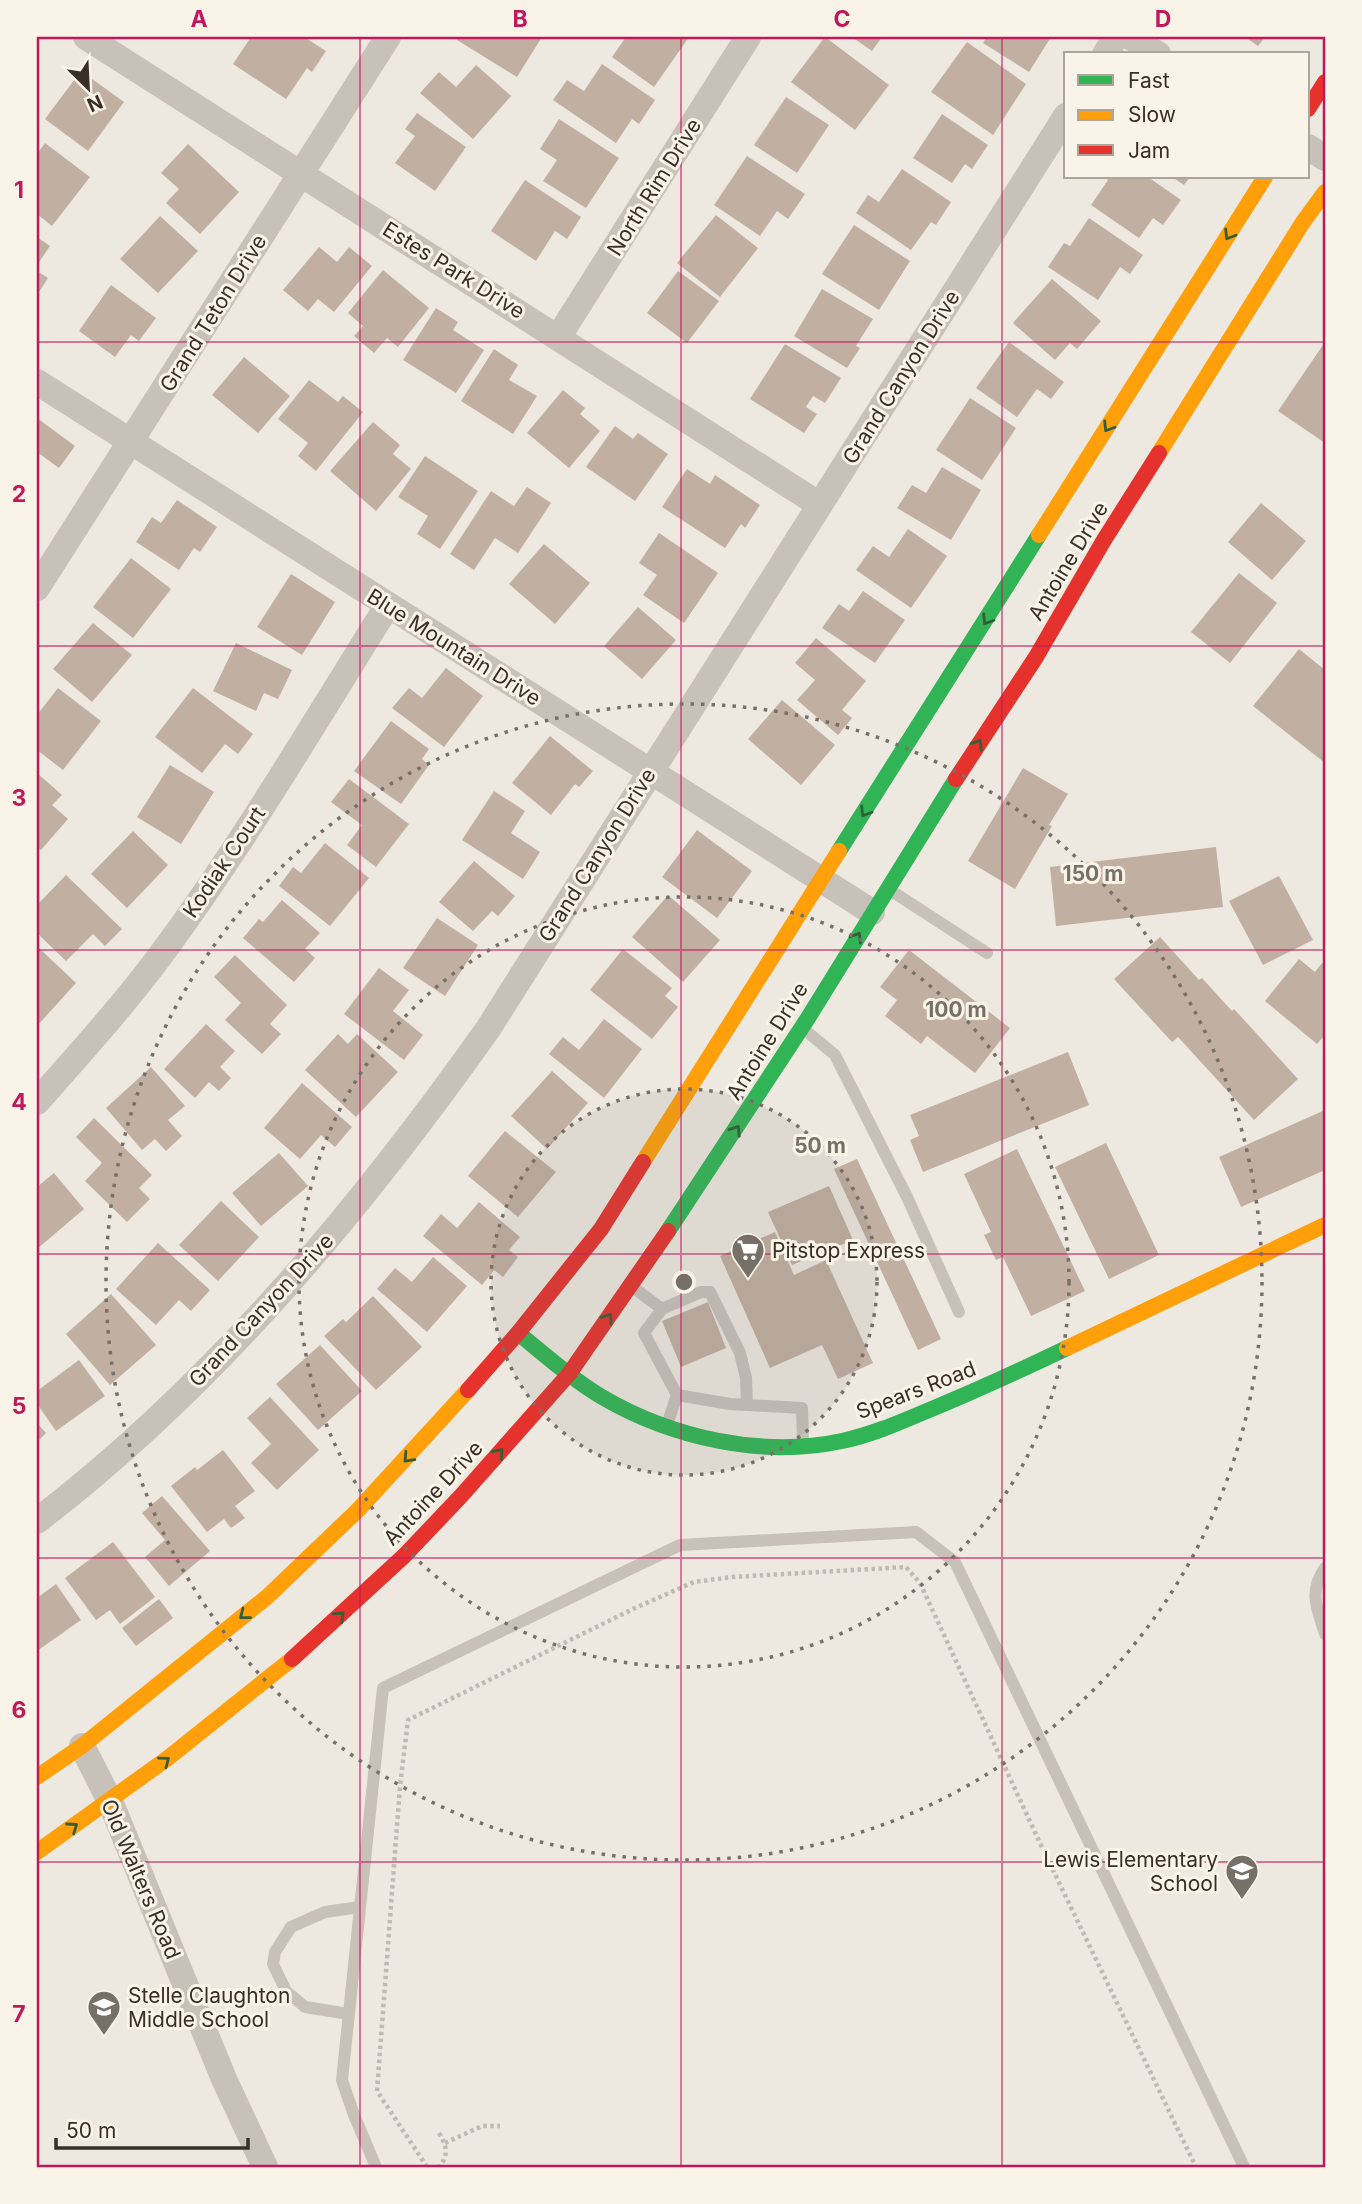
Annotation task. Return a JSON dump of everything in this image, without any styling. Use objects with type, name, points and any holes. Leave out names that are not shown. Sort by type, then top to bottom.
[{"type":"main road","points":[[1310,106],[1325,82]]},
{"type":"main road","name":"Antoine Drive","points":[[82,1746],[267,1597],[376,1491],[518,1333],[601,1229],[1264,178]]},
{"type":"main road","name":"Antoine Drive","points":[[110,1801],[310,1645],[404,1556],[569,1374],[735,1131],[801,1028],[976,746],[1036,657],[1104,540],[1284,252],[1325,192]]},
{"type":"main road","name":"Spears Road","points":[[518,1333],[569,1374],[610,1402],[666,1426],[722,1442],[758,1446],[842,1441],[894,1424],[990,1385],[1325,1225]]},
{"type":"main road","points":[[37,1777],[82,1746]]},
{"type":"main road","points":[[37,1852],[110,1801]]},
{"type":"street","name":"Estes Park Drive","points":[[86,37],[559,336],[820,505]]},
{"type":"street","name":"Grand Teton Drive","points":[[37,588],[388,37]]},
{"type":"street","name":"North Rim Drive","points":[[559,336],[748,37]]},
{"type":"street","points":[[1106,52],[1116,37]]},
{"type":"street","points":[[1130,37],[1155,52]]},
{"type":"street","name":"Grand Canyon Drive","points":[[37,1521],[134,1440],[271,1304],[349,1214],[422,1122],[488,1029],[1064,119]]},
{"type":"street","points":[[1310,148],[1325,158]]},
{"type":"street","name":"Blue Mountain Drive","points":[[37,382],[872,912]]},
{"type":"street","name":"Kodiak Court","points":[[37,1102],[113,1017],[161,955],[240,840],[387,605]]},
{"type":"street","name":"Old Walters Road","points":[[82,1746],[110,1801],[223,2079],[265,2167]]},
{"type":"lane","points":[[887,888],[987,953]]},
{"type":"lane","points":[[801,1028],[835,1055],[907,1197],[960,1312]]},
{"type":"lane","points":[[631,1286],[662,1308]]},
{"type":"lane","points":[[666,1426],[677,1395],[644,1333],[662,1308],[701,1292],[710,1292],[740,1353],[747,1378],[747,1405]]},
{"type":"lane","points":[[677,1395],[747,1405],[802,1408],[803,1445]]},
{"type":"lane","points":[[376,2167],[342,2080],[383,1688],[680,1545],[916,1532],[955,1562],[1244,2167]]},
{"type":"lane","points":[[1325,1568],[1316,1581],[1315,1601],[1325,1633]]},
{"type":"lane","points":[[349,2014],[305,2007],[286,1991],[272,1964],[275,1951],[291,1927],[326,1912],[360,1907]]},
{"type":"path","points":[[427,2167],[377,2091],[400,1786],[408,1720],[694,1581],[906,1567],[920,1583],[1039,1841],[1196,2167]]},
{"type":"path","points":[[445,2143],[482,2126],[500,2126]]},
{"type":"path","points":[[439,2133],[447,2150],[445,2160],[439,2167]]},
{"type":"building","points":[[251,37],[304,37],[326,51],[312,72],[307,68],[286,99],[233,64]]},
{"type":"building","points":[[459,37],[542,37],[517,77],[457,40]]},
{"type":"building","points":[[626,37],[689,37],[654,87],[612,57]]},
{"type":"building","points":[[825,37],[889,85],[855,130],[791,82]]},
{"type":"building","points":[[852,37],[882,37],[872,51]]},
{"type":"building","points":[[987,37],[1051,37],[1029,72],[983,43]]},
{"type":"building","points":[[1245,37],[1265,37],[1258,46]]},
{"type":"building","points":[[967,42],[1026,84],[993,135],[931,92]]},
{"type":"building","points":[[602,64],[655,100],[639,124],[632,119],[616,143],[553,100],[567,80],[584,91]]},
{"type":"building","points":[[476,65],[511,96],[473,139],[420,93],[439,72],[456,87]]},
{"type":"building","points":[[81,71],[124,102],[88,151],[45,119]]},
{"type":"building","points":[[786,97],[829,125],[797,173],[754,145]]},
{"type":"building","points":[[417,113],[466,147],[435,191],[395,163],[415,136],[405,129]]},
{"type":"building","points":[[942,114],[988,145],[972,169],[965,164],[952,183],[913,158]]},
{"type":"building","points":[[559,119],[619,158],[586,208],[543,181],[557,160],[540,149]]},
{"type":"building","points":[[45,143],[90,177],[52,226],[37,214],[37,154]]},
{"type":"building","points":[[188,144],[239,192],[200,234],[166,203],[179,189],[161,173]]},
{"type":"building","points":[[747,156],[805,194],[788,219],[777,211],[760,236],[714,205]]},
{"type":"building","points":[[902,169],[951,202],[936,225],[931,222],[911,250],[856,213],[868,195],[879,202]]},
{"type":"building","points":[[1105,178],[1149,178],[1181,200],[1163,225],[1153,218],[1139,238],[1091,205],[1108,180]]},
{"type":"building","points":[[1174,178],[1189,178],[1184,185]]},
{"type":"building","points":[[525,180],[581,217],[567,239],[555,231],[536,261],[491,231]]},
{"type":"building","points":[[716,215],[758,248],[720,297],[677,263]]},
{"type":"building","points":[[160,216],[198,251],[158,293],[120,259]]},
{"type":"building","points":[[1089,218],[1143,255],[1130,274],[1120,267],[1098,300],[1048,267],[1064,243],[1070,246]]},
{"type":"building","points":[[854,225],[910,261],[879,310],[822,274]]},
{"type":"building","points":[[37,237],[50,246],[37,265]]},
{"type":"building","points":[[319,247],[337,262],[349,247],[372,266],[334,312],[318,299],[308,311],[283,290]]},
{"type":"building","points":[[383,270],[429,308],[398,347],[387,338],[374,353],[354,336],[363,326],[348,313]]},
{"type":"building","points":[[37,271],[48,278],[37,295]]},
{"type":"building","points":[[678,271],[719,301],[687,343],[647,313]]},
{"type":"building","points":[[1052,279],[1101,321],[1077,349],[1070,343],[1055,360],[1013,323]]},
{"type":"building","points":[[111,285],[156,318],[139,341],[131,335],[115,357],[79,331]]},
{"type":"building","points":[[822,289],[873,319],[856,346],[860,348],[847,368],[794,336]]},
{"type":"building","points":[[436,308],[458,322],[453,330],[484,350],[456,393],[403,360]]},
{"type":"building","points":[[1009,342],[1064,382],[1051,399],[1037,389],[1017,417],[976,388]]},
{"type":"building","points":[[1325,342],[1325,443],[1278,411]]},
{"type":"building","points":[[785,344],[841,378],[825,403],[813,396],[806,407],[817,414],[804,433],[750,399]]},
{"type":"building","points":[[494,349],[518,365],[509,380],[537,396],[513,434],[461,401]]},
{"type":"building","points":[[244,357],[290,396],[258,433],[212,395]]},
{"type":"building","points":[[309,380],[338,402],[343,396],[363,412],[316,471],[298,456],[308,443],[278,419]]},
{"type":"building","points":[[563,390],[585,408],[580,414],[600,431],[569,468],[527,433]]},
{"type":"building","points":[[970,398],[1016,428],[982,480],[936,450]]},
{"type":"building","points":[[37,418],[75,446],[59,468],[37,452]]},
{"type":"building","points":[[373,422],[400,445],[393,454],[411,469],[376,511],[330,471]]},
{"type":"building","points":[[615,426],[633,439],[638,433],[668,454],[635,501],[586,467]]},
{"type":"building","points":[[425,456],[478,491],[440,549],[417,534],[428,516],[398,497]]},
{"type":"building","points":[[942,467],[981,490],[951,540],[897,508],[912,485],[926,493]]},
{"type":"building","points":[[687,469],[710,484],[715,475],[760,505],[745,528],[741,524],[725,548],[662,507]]},
{"type":"building","points":[[527,487],[551,503],[518,553],[495,538],[474,570],[450,554],[491,491],[514,506]]},
{"type":"building","points":[[177,500],[217,527],[200,552],[194,548],[179,570],[136,542],[152,517],[161,523]]},
{"type":"building","points":[[1261,503],[1306,541],[1272,580],[1228,542]]},
{"type":"building","points":[[908,529],[947,556],[911,608],[856,570],[873,546],[889,557]]},
{"type":"building","points":[[659,533],[718,573],[684,623],[643,595],[657,575],[639,563]]},
{"type":"building","points":[[544,544],[590,583],[555,624],[509,584]]},
{"type":"building","points":[[131,558],[171,589],[133,638],[93,607]]},
{"type":"building","points":[[1239,573],[1277,603],[1230,663],[1191,632]]},
{"type":"building","points":[[291,574],[335,602],[302,655],[257,627]]},
{"type":"building","points":[[863,591],[905,620],[875,663],[822,628],[839,604],[849,611]]},
{"type":"building","points":[[638,607],[676,640],[642,679],[604,646]]},
{"type":"building","points":[[93,623],[132,655],[92,702],[53,669]]},
{"type":"building","points":[[816,638],[866,681],[842,710],[852,718],[838,735],[797,700],[815,680],[795,663]]},
{"type":"building","points":[[236,643],[292,670],[278,699],[264,693],[256,711],[213,691]]},
{"type":"building","points":[[1299,649],[1325,670],[1325,763],[1253,706]]},
{"type":"building","points":[[446,668],[483,696],[444,747],[392,708],[409,688],[422,698]]},
{"type":"building","points":[[58,688],[101,721],[63,770],[37,750],[37,715]]},
{"type":"building","points":[[193,688],[253,734],[238,754],[225,744],[202,773],[155,737]]},
{"type":"building","points":[[782,700],[835,745],[801,785],[748,739]]},
{"type":"building","points":[[391,721],[429,749],[422,759],[429,765],[401,804],[354,771]]},
{"type":"building","points":[[550,736],[593,771],[579,787],[575,784],[551,815],[512,783]]},
{"type":"building","points":[[170,765],[214,792],[181,844],[137,817]]},
{"type":"building","points":[[1023,768],[1068,794],[1015,889],[968,861]]},
{"type":"building","points":[[37,773],[62,795],[52,805],[68,819],[41,850],[37,847]]},
{"type":"building","points":[[349,779],[409,824],[376,867],[347,845],[362,825],[331,802]]},
{"type":"building","points":[[494,791],[525,811],[511,833],[540,852],[523,879],[462,840]]},
{"type":"building","points":[[697,830],[752,871],[717,918],[662,877]]},
{"type":"building","points":[[133,831],[168,865],[127,908],[91,874]]},
{"type":"building","points":[[325,843],[369,878],[330,926],[279,886],[293,867],[301,873]]},
{"type":"building","points":[[1216,847],[1223,907],[1056,926],[1050,867]]},
{"type":"building","points":[[474,861],[515,896],[498,916],[492,911],[473,931],[439,902]]},
{"type":"building","points":[[66,875],[122,929],[105,946],[93,934],[66,961],[37,933],[37,905]]},
{"type":"building","points":[[1279,876],[1313,940],[1263,965],[1229,901]]},
{"type":"building","points":[[668,895],[720,940],[683,982],[632,937]]},
{"type":"building","points":[[282,900],[320,933],[305,949],[315,958],[294,982],[243,938],[259,919],[263,922]]},
{"type":"building","points":[[437,918],[478,945],[445,996],[403,968]]},
{"type":"building","points":[[1160,937],[1199,980],[1202,978],[1232,1011],[1234,1009],[1298,1079],[1254,1120],[1178,1037],[1172,1042],[1114,979]]},
{"type":"building","points":[[37,948],[76,983],[37,1026]]},
{"type":"building","points":[[623,949],[672,988],[665,996],[678,1007],[652,1039],[590,990]]},
{"type":"building","points":[[909,950],[1010,1028],[975,1073],[927,1036],[921,1044],[885,1016],[897,1000],[880,987]]},
{"type":"building","points":[[235,955],[287,1005],[270,1024],[281,1034],[262,1054],[225,1020],[241,1003],[214,977]]},
{"type":"building","points":[[1299,959],[1315,972],[1322,963],[1325,965],[1325,1037],[1317,1044],[1265,1001]]},
{"type":"building","points":[[379,968],[409,990],[393,1011],[423,1035],[404,1060],[344,1014]]},
{"type":"building","points":[[604,1019],[642,1049],[604,1098],[549,1054],[563,1037],[579,1050]]},
{"type":"building","points":[[206,1024],[235,1051],[220,1067],[231,1078],[219,1091],[209,1082],[195,1098],[164,1069]]},
{"type":"building","points":[[338,1034],[348,1044],[357,1034],[398,1072],[356,1117],[305,1070]]},
{"type":"building","points":[[1068,1052],[1089,1105],[923,1172],[910,1140],[919,1136],[910,1115]]},
{"type":"building","points":[[151,1067],[185,1106],[168,1120],[182,1136],[166,1151],[155,1139],[142,1150],[106,1108]]},
{"type":"building","points":[[552,1071],[588,1103],[547,1149],[511,1116]]},
{"type":"building","points":[[302,1083],[352,1127],[335,1147],[321,1135],[300,1159],[264,1128]]},
{"type":"building","points":[[1325,1110],[1325,1170],[1241,1207],[1219,1157]]},
{"type":"building","points":[[94,1118],[152,1175],[139,1188],[150,1199],[127,1222],[85,1181],[102,1163],[76,1137]]},
{"type":"building","points":[[505,1131],[556,1172],[518,1217],[468,1176]]},
{"type":"building","points":[[1106,1143],[1159,1255],[1109,1279],[1055,1167]]},
{"type":"building","points":[[1017,1149],[1085,1291],[1031,1316],[1003,1257],[996,1260],[984,1235],[991,1232],[964,1174]]},
{"type":"building","points":[[279,1153],[308,1186],[261,1226],[232,1193]]},
{"type":"building","points":[[857,1159],[941,1339],[918,1350],[834,1169]]},
{"type":"building","points":[[54,1173],[84,1209],[37,1249],[37,1187]]},
{"type":"building","points":[[829,1186],[853,1240],[792,1265],[768,1212]]},
{"type":"building","points":[[221,1201],[259,1237],[218,1281],[179,1245]]},
{"type":"building","points":[[479,1202],[520,1237],[509,1250],[518,1257],[503,1277],[494,1270],[482,1285],[423,1236],[441,1214],[457,1228]]},
{"type":"building","points":[[775,1232],[794,1275],[826,1260],[873,1363],[838,1379],[822,1345],[770,1368],[720,1256]]},
{"type":"building","points":[[158,1243],[210,1290],[191,1311],[179,1300],[156,1325],[116,1289]]},
{"type":"building","points":[[433,1257],[467,1286],[427,1332],[377,1289],[395,1268],[412,1282]]},
{"type":"building","points":[[111,1294],[156,1345],[110,1385],[66,1334]]},
{"type":"building","points":[[373,1296],[422,1347],[376,1390],[324,1336],[343,1319],[346,1322]]},
{"type":"building","points":[[708,1302],[726,1348],[681,1367],[662,1321]]},
{"type":"building","points":[[320,1345],[362,1391],[318,1430],[276,1384]]},
{"type":"building","points":[[79,1360],[105,1396],[56,1431],[37,1404],[37,1391]]},
{"type":"building","points":[[270,1397],[319,1450],[277,1490],[251,1463],[271,1444],[247,1418]]},
{"type":"building","points":[[37,1423],[46,1433],[37,1442]]},
{"type":"building","points":[[223,1450],[255,1491],[235,1506],[245,1518],[231,1528],[224,1519],[207,1532],[171,1486]]},
{"type":"building","points":[[162,1496],[210,1551],[169,1586],[145,1557],[165,1540],[142,1513]]},
{"type":"building","points":[[113,1542],[155,1597],[120,1624],[110,1610],[96,1620],[65,1578]]},
{"type":"building","points":[[56,1584],[81,1620],[37,1651],[37,1598]]},
{"type":"building","points":[[159,1599],[173,1618],[136,1646],[122,1628]]},
{"type":"traffic: fast","points":[[839,851],[1039,535]]},
{"type":"traffic: fast","points":[[668,1231],[808,1018],[956,779]]},
{"type":"traffic: fast","points":[[518,1333],[559,1367],[602,1397],[658,1424],[718,1441],[781,1447],[812,1446],[873,1432],[959,1398],[1067,1348]]},
{"type":"traffic: slow","points":[[1039,535],[1264,178]]},
{"type":"traffic: slow","points":[[1159,453],[1303,222],[1325,192]]},
{"type":"traffic: slow","points":[[643,1162],[839,851]]},
{"type":"traffic: slow","points":[[1067,1348],[1325,1225]]},
{"type":"traffic: slow","points":[[37,1777],[82,1746],[267,1597],[358,1510],[468,1390]]},
{"type":"traffic: slow","points":[[37,1852],[168,1758],[292,1659]]},
{"type":"traffic: jam","points":[[1310,106],[1325,82]]},
{"type":"traffic: jam","points":[[956,779],[1036,657],[1104,540],[1159,453]]},
{"type":"traffic: jam","points":[[468,1390],[518,1333],[601,1229],[643,1162]]},
{"type":"traffic: jam","points":[[292,1659],[404,1556],[569,1374],[668,1231]]},
{"type":"place","name":"Pitstop Express","points":[[748,1280]]},
{"type":"place","name":"Lewis Elementary School","points":[[1242,1901]]},
{"type":"place","name":"Stelle Claughton Middle School","points":[[104,2037]]}]
